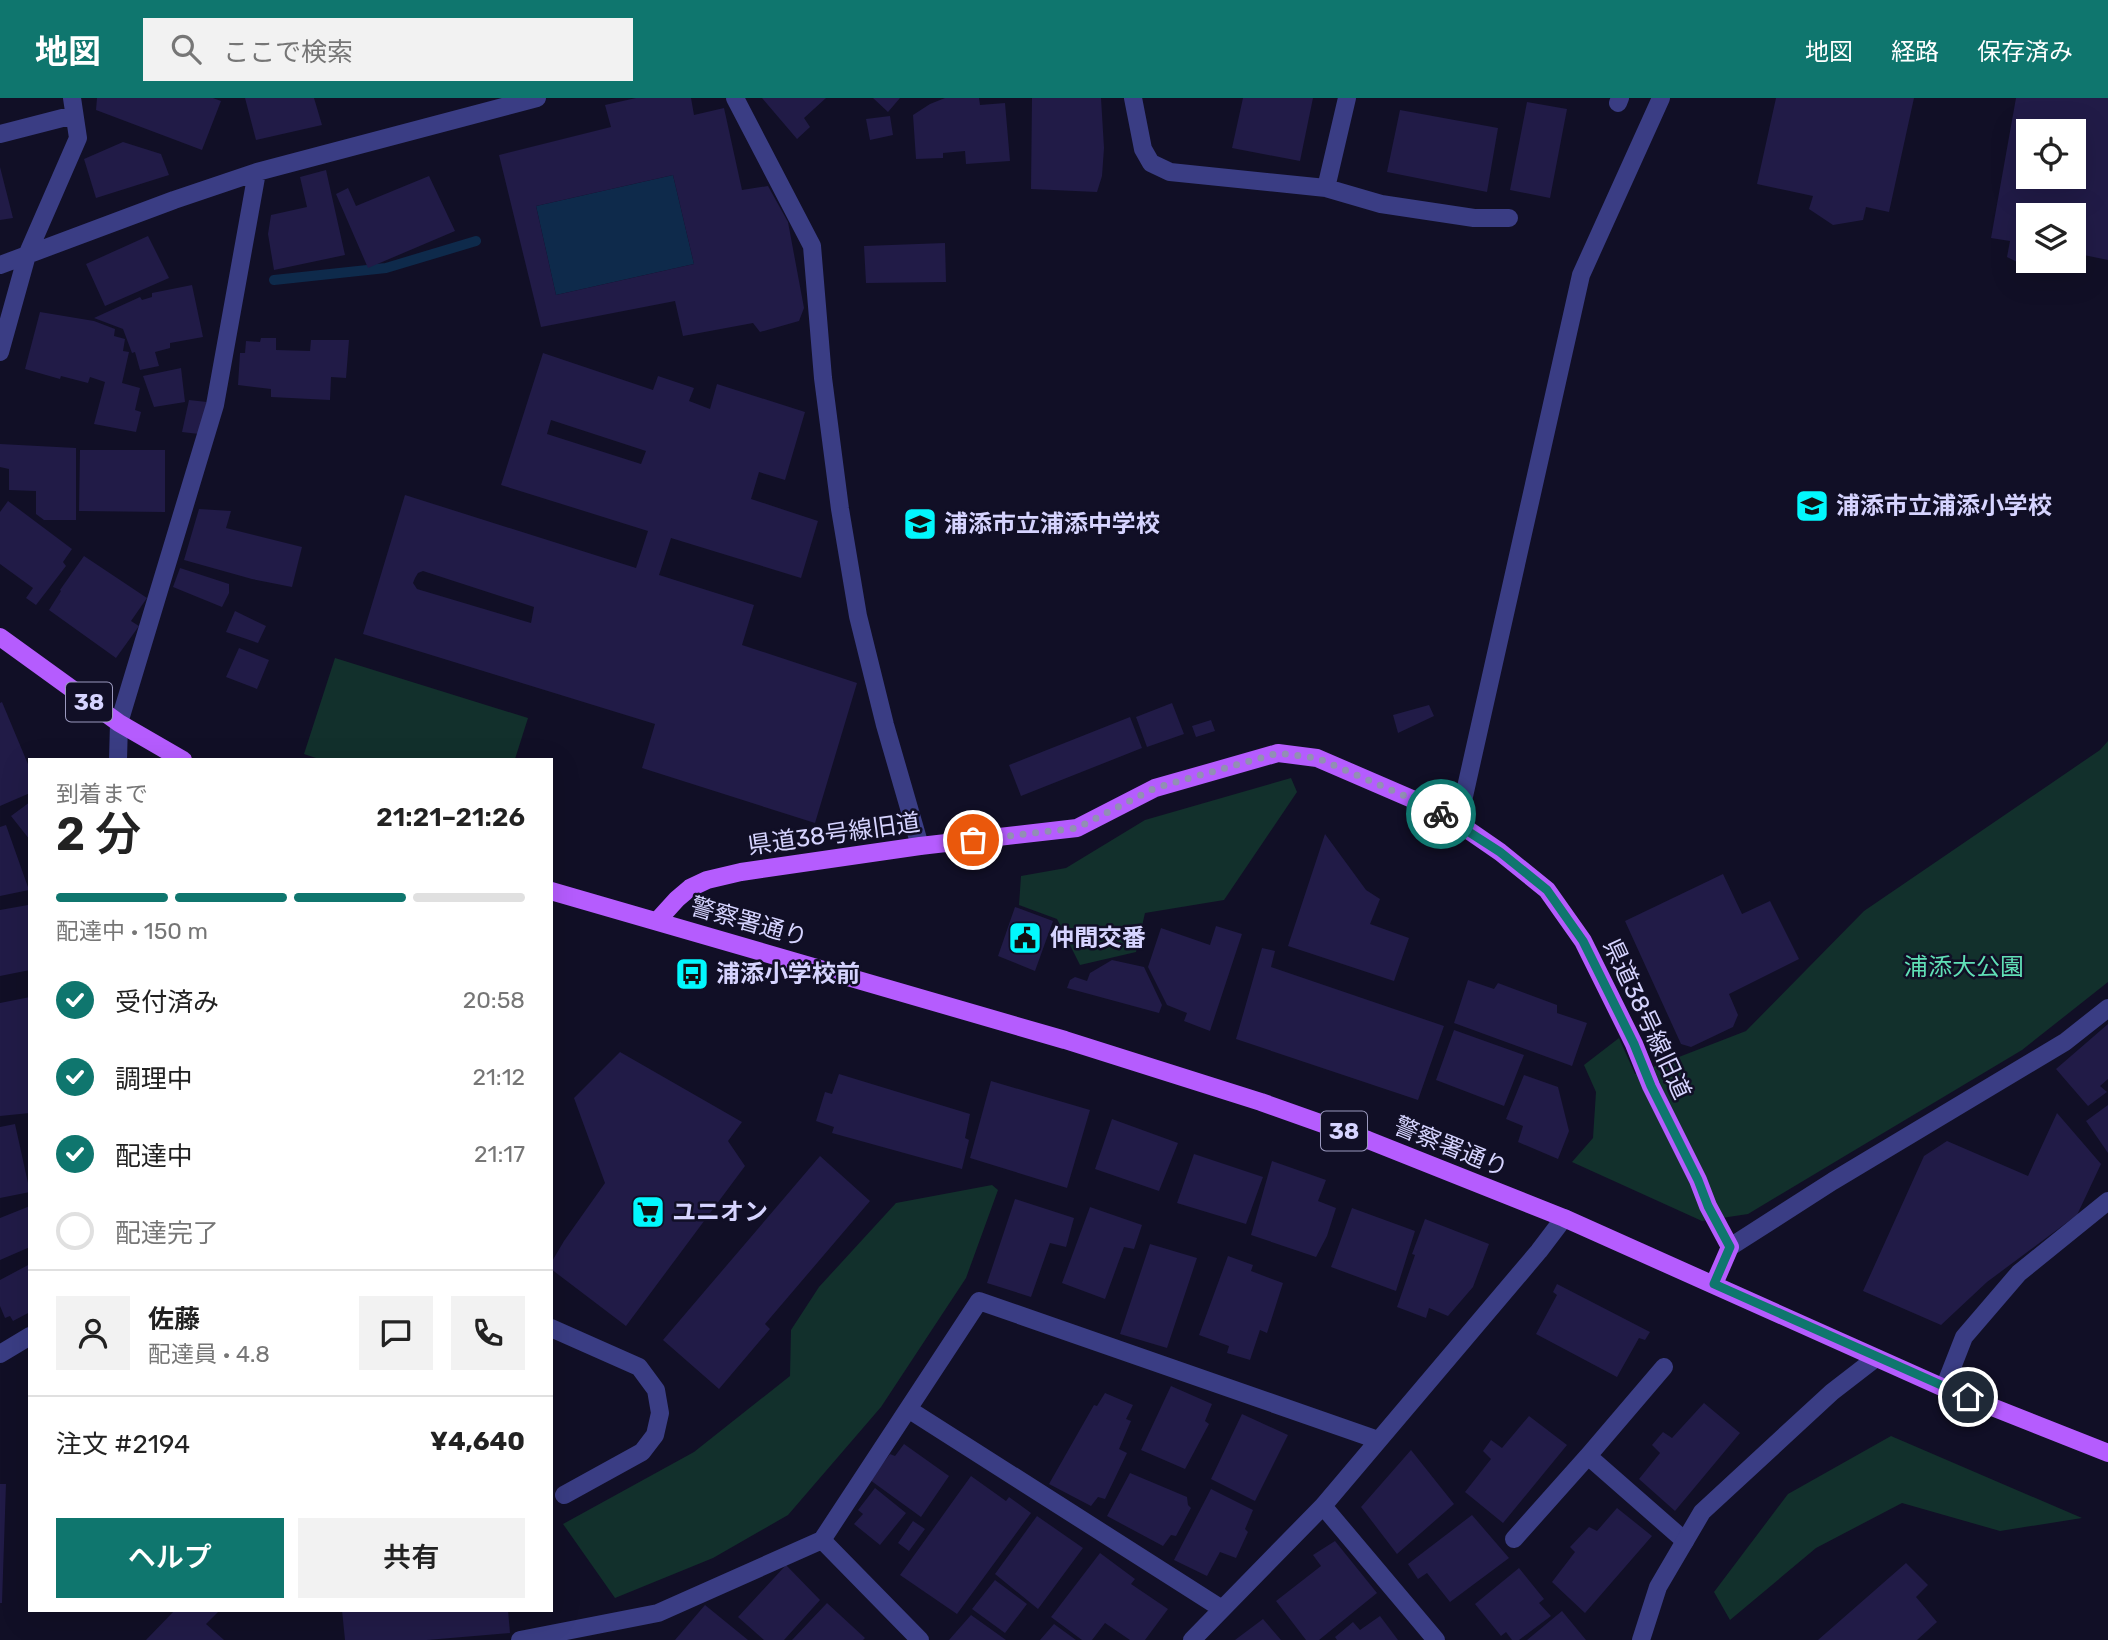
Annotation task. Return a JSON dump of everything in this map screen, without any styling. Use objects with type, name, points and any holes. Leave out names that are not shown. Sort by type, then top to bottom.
[{"type":"main road","name":"38","points":[[0,637],[119,723],[180,758]]},
{"type":"main road","name":"県道38号線旧道","points":[[657,921],[677,899],[707,880],[920,846],[1077,828],[1155,788],[1278,753],[1317,758],[1419,802],[1458,823],[1547,890],[1583,941],[1730,1247]]},
{"type":"main road","name":"警察署通り","points":[[553,892],[1052,1036],[1261,1101],[1368,1140],[1564,1218],[1944,1388],[2108,1453]]},
{"type":"main road","points":[[1714,1284],[1730,1247]]},
{"type":"street","points":[[0,265],[257,172],[496,103],[537,98]]},
{"type":"street","points":[[735,98],[812,246],[823,378],[840,509],[858,616],[885,725],[920,846]]},
{"type":"street","points":[[1133,98],[1143,149],[1151,163],[1170,172],[1326,188],[1381,204],[1474,218],[1509,218]]},
{"type":"street","points":[[1326,188],[1347,98]]},
{"type":"street","points":[[1458,823],[1581,275],[1661,98]]},
{"type":"street","points":[[0,134],[73,106],[78,138],[27,255],[0,352]]},
{"type":"street","points":[[118,758],[119,723],[215,405],[257,172]]},
{"type":"street","points":[[1730,1247],[1833,1181],[2065,1042],[2108,1008]]},
{"type":"street","points":[[1944,1388],[1964,1337],[2019,1273],[2108,1202]]},
{"type":"street","points":[[1192,1640],[1323,1506],[1564,1218]]},
{"type":"street","points":[[520,1640],[572,1635],[658,1613],[822,1540],[979,1301],[1378,1440]]},
{"type":"street","points":[[553,1329],[639,1367],[656,1390],[660,1413],[655,1435],[642,1452],[564,1495]]},
{"type":"street","points":[[0,1354],[28,1337]]},
{"type":"street","points":[[1642,1640],[1658,1587],[1702,1512],[1832,1392],[1876,1358]]},
{"type":"street","points":[[1514,1539],[1664,1367]]},
{"type":"street","points":[[908,1409],[1222,1609]]},
{"type":"street","points":[[1588,1455],[1685,1541]]},
{"type":"street","points":[[1323,1506],[1436,1640]]},
{"type":"street","points":[[822,1540],[919,1640]]},
{"type":"green space","points":[[335,658],[528,718],[515,758],[316,758],[304,754]]},
{"type":"green space","name":"浦添大公園","points":[[2108,741],[2108,982],[2022,1050],[1748,1214],[1702,1221],[1572,1162],[1593,1138],[1596,1092],[1584,1065],[1619,1038],[1635,1074],[1746,1031],[1864,911],[2100,750]]},
{"type":"green space","points":[[1291,778],[1297,792],[1224,900],[1145,913],[1136,952],[1080,965],[1057,919],[1019,905],[1021,876],[1066,868],[1145,820]]},
{"type":"green space","points":[[992,1185],[998,1190],[966,1278],[881,1407],[788,1515],[713,1558],[615,1598],[563,1524],[694,1452],[790,1376],[791,1330],[819,1287],[896,1203]]},
{"type":"green space","points":[[1891,1436],[2082,1518],[2000,1531],[1902,1503],[1816,1548],[1730,1620],[1714,1592],[1788,1494]]},
{"type":"water","points":[[673,175],[694,264],[556,295],[536,206]]},
{"type":"building","points":[[97,98],[213,98],[221,101],[202,150],[96,110]]},
{"type":"building","points":[[245,98],[314,98],[322,125],[256,140]]},
{"type":"building","points":[[636,98],[691,98],[694,115],[724,108],[742,190],[768,186],[788,222],[804,308],[799,321],[760,332],[753,323],[683,336],[675,301],[541,327],[499,155],[611,127],[605,105]],"holes":[[[673,175],[694,264],[556,295],[536,206]]]},
{"type":"building","points":[[762,98],[826,98],[804,118],[810,127],[797,139]]},
{"type":"building","points":[[873,98],[900,98],[888,112]]},
{"type":"building","points":[[945,98],[979,98],[980,105],[1005,103],[1010,161],[966,164],[965,151],[943,153],[943,158],[916,159],[913,115]]},
{"type":"building","points":[[1032,98],[1101,98],[1104,148],[1102,176],[1097,192],[1031,189]]},
{"type":"building","points":[[1243,98],[1313,98],[1300,161],[1232,148]]},
{"type":"building","points":[[1776,98],[1914,98],[1889,212],[1866,207],[1863,220],[1833,225],[1809,209],[1813,196],[1757,184]]},
{"type":"building","points":[[2016,98],[2108,98],[2108,260],[2086,255],[2086,203],[2016,203],[2016,262],[2007,257],[2010,241],[1991,238]]},
{"type":"building","points":[[1527,102],[1567,109],[1550,198],[1510,190]]},
{"type":"building","points":[[1400,110],[1498,128],[1487,192],[1387,172]]},
{"type":"building","points":[[890,116],[893,135],[870,140],[866,119]]},
{"type":"building","points":[[123,142],[161,154],[169,175],[96,198],[84,159]]},
{"type":"building","points":[[0,167],[13,218],[0,220]]},
{"type":"building","points":[[326,170],[345,255],[274,270],[268,234],[271,215],[307,207],[300,177]]},
{"type":"building","points":[[429,176],[455,231],[368,268],[336,194],[348,188],[356,206]]},
{"type":"building","points":[[148,236],[169,278],[105,306],[86,264]]},
{"type":"building","points":[[945,243],[946,282],[866,283],[864,246]]},
{"type":"building","points":[[192,285],[203,337],[170,343],[170,348],[155,352],[159,366],[140,370],[135,352],[132,353],[123,329],[94,318],[140,297],[142,300],[152,297],[152,293]]},
{"type":"building","points":[[40,312],[94,321],[115,329],[114,336],[125,339],[123,351],[129,352],[122,383],[140,388],[135,410],[141,412],[136,432],[94,424],[105,382],[90,377],[88,383],[61,376],[60,379],[25,369]]},
{"type":"building","points":[[261,338],[276,338],[276,350],[310,351],[311,340],[349,340],[346,378],[331,377],[330,400],[271,397],[271,389],[238,385],[240,353],[245,353],[246,341],[260,342]]},
{"type":"building","points":[[543,353],[653,390],[658,376],[694,388],[689,401],[710,409],[717,384],[805,412],[785,480],[759,472],[751,499],[818,521],[801,578],[671,538],[659,575],[754,605],[742,645],[857,683],[815,823],[642,768],[655,724],[363,634],[405,495],[636,568],[648,531],[501,485]],"holes":[[[551,420],[646,451],[641,464],[547,434]],[[423,571],[534,607],[531,623],[417,589],[413,583],[418,573]]]},
{"type":"building","points":[[181,368],[185,402],[154,407],[143,376]]},
{"type":"building","points":[[189,400],[207,402],[199,434],[182,432]]},
{"type":"building","points":[[0,444],[76,448],[76,520],[44,520],[36,514],[36,491],[9,490],[9,469],[0,467]]},
{"type":"building","points":[[80,450],[165,450],[165,512],[79,511]]},
{"type":"building","points":[[8,501],[72,549],[63,562],[66,566],[36,605],[26,598],[33,588],[0,564],[0,512]]},
{"type":"building","points":[[199,509],[231,511],[226,528],[302,547],[292,587],[184,560]]},
{"type":"building","points":[[84,556],[147,598],[131,621],[139,626],[116,658],[49,610]]},
{"type":"building","points":[[180,568],[229,584],[229,593],[222,607],[173,587]]},
{"type":"building","points":[[235,611],[266,626],[258,643],[226,632]]},
{"type":"building","points":[[239,648],[269,660],[257,689],[226,677]]},
{"type":"building","points":[[2,702],[28,764],[28,794],[0,806]]},
{"type":"building","points":[[1172,703],[1184,734],[1147,747],[1136,717]]},
{"type":"building","points":[[1429,705],[1434,716],[1398,733],[1393,715]]},
{"type":"building","points":[[1130,717],[1142,748],[1021,796],[1009,765]]},
{"type":"building","points":[[1211,720],[1215,731],[1196,737],[1192,726]]},
{"type":"building","points":[[28,803],[28,837],[11,816]]},
{"type":"building","points":[[6,825],[28,890],[0,896],[0,827]]},
{"type":"building","points":[[1325,834],[1366,890],[1380,899],[1370,924],[1409,938],[1394,981],[1288,946]]},
{"type":"building","points":[[1723,874],[1742,914],[1770,901],[1799,959],[1729,994],[1738,1015],[1733,1027],[1691,1047],[1681,1044],[1625,921]]},
{"type":"building","points":[[28,905],[28,970],[0,976],[0,910]]},
{"type":"building","name":"仲間交番","points":[[1015,907],[1053,921],[1035,971],[998,956]]},
{"type":"building","points":[[1216,926],[1242,934],[1210,1031],[1184,1021],[1187,1013],[1167,1005],[1148,967],[1161,928],[1210,945]]},
{"type":"building","points":[[1262,948],[1275,951],[1271,967],[1444,1026],[1418,1100],[1236,1039]]},
{"type":"building","points":[[1112,960],[1144,967],[1162,1005],[1159,1013],[1067,988],[1070,980],[1075,977],[1087,981],[1090,973]]},
{"type":"building","points":[[1468,980],[1494,989],[1498,983],[1557,1005],[1557,1013],[1587,1023],[1572,1066],[1454,1023]]},
{"type":"building","points":[[28,997],[28,1113],[0,1116],[0,1003]]},
{"type":"building","points":[[2108,1024],[2108,1079],[2100,1086],[2107,1092],[2088,1106],[2056,1069]]},
{"type":"building","points":[[1454,1030],[1524,1055],[1504,1106],[1436,1080]]},
{"type":"building","name":"ユニオン","points":[[620,1052],[742,1122],[728,1141],[745,1166],[626,1326],[553,1271],[553,1260],[564,1241],[605,1183],[574,1098]]},
{"type":"building","points":[[839,1074],[970,1114],[965,1138],[969,1140],[962,1169],[832,1133],[834,1127],[816,1121],[825,1092],[832,1094]]},
{"type":"building","points":[[1524,1075],[1558,1087],[1569,1131],[1558,1159],[1518,1142],[1523,1126],[1506,1119]]},
{"type":"building","points":[[991,1081],[1090,1110],[1067,1188],[970,1158]]},
{"type":"building","points":[[2108,1105],[2108,1153],[2086,1121]]},
{"type":"building","points":[[2057,1113],[2101,1164],[2077,1215],[1987,1282],[1941,1325],[1863,1291],[1924,1156],[1947,1141],[2028,1176]]},
{"type":"building","points":[[1112,1119],[1178,1143],[1159,1191],[1095,1169]]},
{"type":"building","points":[[15,1124],[28,1192],[0,1198],[0,1127]]},
{"type":"building","points":[[1194,1154],[1263,1177],[1246,1224],[1177,1203]]},
{"type":"building","points":[[820,1156],[870,1201],[765,1324],[770,1329],[719,1389],[663,1340]]},
{"type":"building","points":[[1272,1161],[1326,1180],[1318,1201],[1336,1208],[1327,1236],[1316,1257],[1251,1235]]},
{"type":"building","points":[[1015,1199],[1074,1218],[1066,1247],[1050,1243],[1031,1297],[987,1283]]},
{"type":"building","points":[[28,1207],[28,1248],[0,1260],[0,1218]]},
{"type":"building","points":[[1090,1207],[1142,1225],[1134,1249],[1124,1247],[1105,1299],[1062,1283]]},
{"type":"building","points":[[1352,1208],[1415,1231],[1396,1291],[1331,1267]]},
{"type":"building","points":[[1425,1219],[1489,1244],[1473,1287],[1448,1316],[1429,1308],[1426,1318],[1397,1307]]},
{"type":"building","points":[[1150,1244],[1197,1258],[1167,1348],[1120,1334]]},
{"type":"building","points":[[1228,1256],[1253,1265],[1251,1271],[1283,1283],[1267,1333],[1260,1330],[1250,1360],[1227,1353],[1229,1346],[1199,1335]]},
{"type":"building","points":[[28,1265],[28,1313],[13,1321],[10,1316],[5,1318],[0,1306],[0,1280]]},
{"type":"building","points":[[1557,1284],[1650,1332],[1645,1340],[1639,1338],[1617,1377],[1536,1334],[1557,1295],[1553,1292]]},
{"type":"building","points":[[1171,1386],[1212,1404],[1205,1421],[1209,1424],[1185,1469],[1141,1450]]},
{"type":"building","points":[[1105,1393],[1133,1405],[1126,1419],[1131,1421],[1119,1449],[1127,1453],[1105,1499],[1098,1497],[1091,1506],[1049,1484],[1094,1405],[1097,1406]]},
{"type":"building","points":[[1704,1403],[1740,1433],[1675,1511],[1639,1479],[1660,1453],[1652,1445],[1663,1432],[1672,1438]]},
{"type":"building","points":[[1242,1414],[1288,1435],[1255,1501],[1211,1479]]},
{"type":"building","points":[[1529,1416],[1567,1445],[1503,1523],[1465,1492],[1491,1459],[1483,1451],[1491,1440],[1502,1448]]},
{"type":"building","points":[[904,1444],[949,1476],[921,1517],[870,1480],[890,1454],[895,1456]]},
{"type":"building","points":[[1411,1450],[1454,1504],[1397,1554],[1361,1507]]},
{"type":"building","points":[[1130,1473],[1187,1497],[1191,1508],[1176,1536],[1171,1535],[1163,1546],[1107,1516]]},
{"type":"building","points":[[971,1476],[1006,1501],[1009,1497],[1031,1513],[957,1614],[900,1575]]},
{"type":"building","points":[[0,1484],[6,1484],[2,1603],[0,1603]]},
{"type":"building","points":[[875,1488],[906,1513],[880,1545],[854,1524],[863,1514],[858,1510]]},
{"type":"building","points":[[1211,1489],[1253,1510],[1245,1529],[1248,1532],[1236,1558],[1220,1552],[1207,1576],[1174,1560]]},
{"type":"building","points":[[1617,1508],[1652,1536],[1585,1613],[1552,1582],[1575,1552],[1570,1547],[1589,1527],[1597,1531]]},
{"type":"building","points":[[1472,1515],[1509,1558],[1450,1602],[1427,1573],[1418,1579],[1408,1564]]},
{"type":"building","points":[[1037,1516],[1083,1548],[1038,1609],[995,1574]]},
{"type":"building","points":[[913,1521],[925,1529],[909,1551],[898,1543]]},
{"type":"building","points":[[1335,1541],[1377,1593],[1319,1640],[1306,1640],[1276,1601],[1321,1566],[1313,1555]]},
{"type":"building","points":[[1100,1553],[1135,1579],[1131,1584],[1168,1609],[1145,1640],[1130,1640],[1105,1623],[1092,1640],[1082,1640],[1051,1617]]},
{"type":"building","points":[[1906,1563],[1928,1585],[1916,1597],[1937,1622],[1917,1640],[1818,1640]]},
{"type":"building","points":[[786,1565],[820,1600],[784,1640],[764,1640],[738,1617]]},
{"type":"building","points":[[1519,1568],[1544,1599],[1539,1603],[1551,1616],[1519,1640],[1512,1640],[1506,1632],[1501,1636],[1475,1604]]},
{"type":"building","points":[[995,1580],[1027,1604],[1005,1633],[972,1609]]},
{"type":"building","points":[[827,1603],[865,1638],[792,1640]]},
{"type":"building","points":[[705,1605],[748,1640],[675,1640]]},
{"type":"building","points":[[1562,1611],[1586,1640],[1527,1640]]},
{"type":"building","points":[[173,1612],[218,1612],[206,1624],[224,1640],[146,1640]]},
{"type":"building","points":[[342,1612],[508,1612],[510,1633],[427,1640],[345,1640]]},
{"type":"building","points":[[971,1615],[1006,1640],[949,1640]]},
{"type":"building","points":[[1380,1616],[1398,1640],[1337,1640],[1335,1637],[1353,1622],[1360,1630]]},
{"type":"building","points":[[1263,1619],[1281,1640],[1235,1640]]},
{"type":"building","points":[[1054,1624],[1076,1640],[1040,1640]]},
{"type":"waterway","points":[[274,280],[386,268],[476,241]]},
{"type":"way so far","points":[[973,840],[1077,828],[1155,788],[1278,753],[1317,758],[1441,814]]},
{"type":"place","name":"浦添市立浦添小学校","points":[[1812,506]]},
{"type":"place","name":"浦添市立浦添中学校","points":[[920,524]]},
{"type":"place","name":"仲間交番","points":[[1025,938]]},
{"type":"place","name":"浦添小学校前","points":[[692,974]]},
{"type":"place","name":"ユニオン","points":[[648,1212]]},
{"type":"route","points":[[1441,814],[1500,852],[1547,890],[1583,941],[1730,1247],[1714,1284],[1968,1397]]}]
